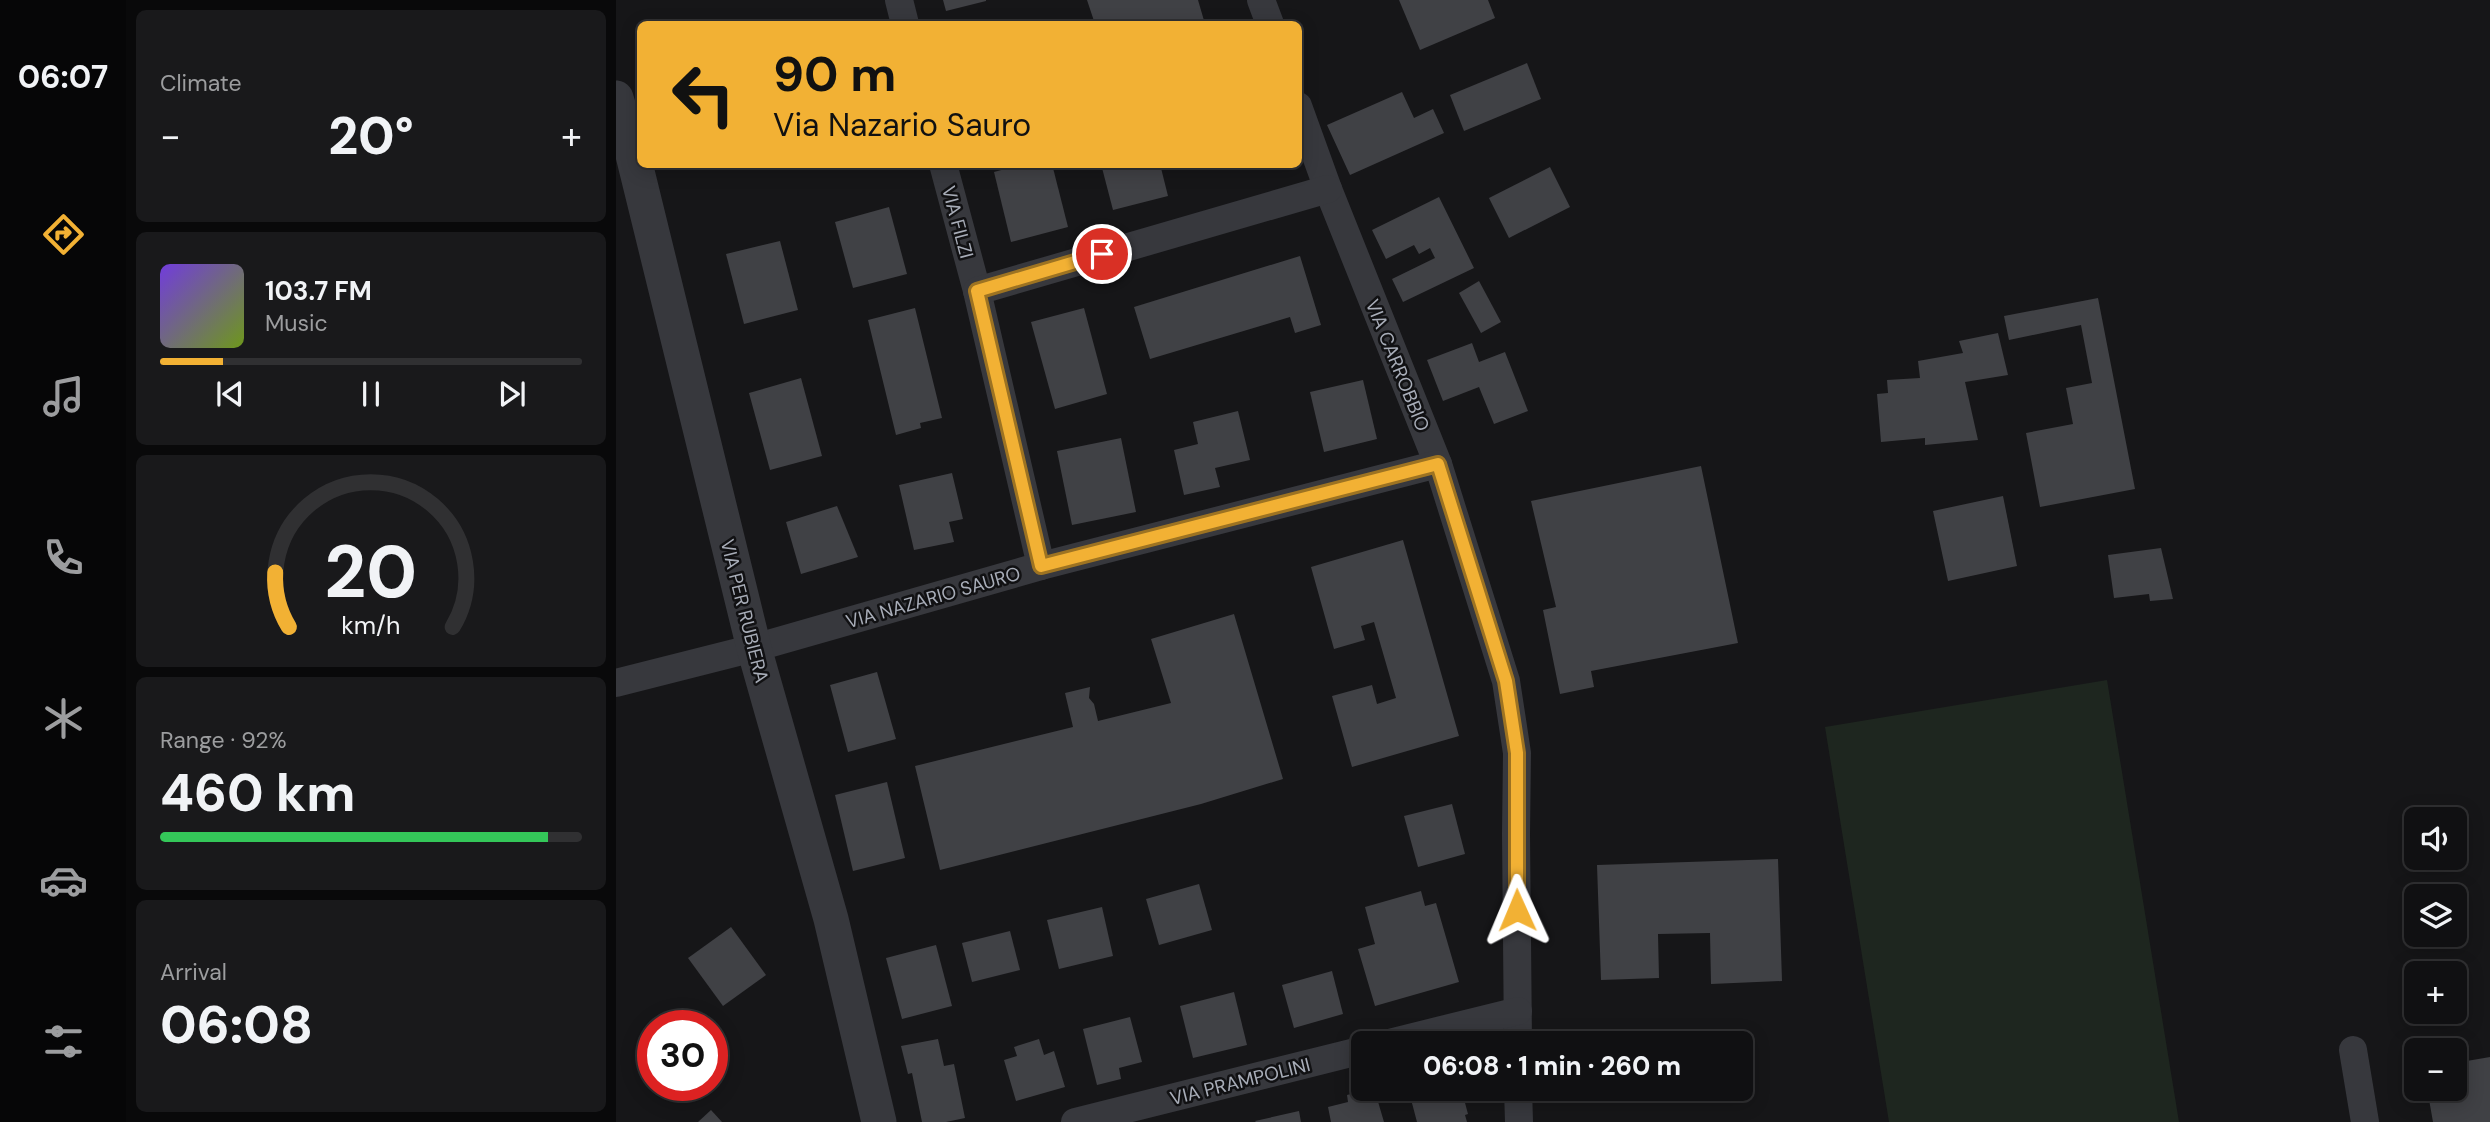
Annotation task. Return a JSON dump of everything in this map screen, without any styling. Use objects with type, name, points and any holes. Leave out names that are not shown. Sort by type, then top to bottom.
[{"type":"street","points":[[899,0],[904,21]]},
{"type":"street","points":[[1261,0],[1269,21]]},
{"type":"street","name":"VIA PER RUBIERA","points":[[616,98],[624,154],[754,648],[831,919],[879,1122]]},
{"type":"street","name":"VIA CARROBBIO","points":[[1302,117],[1438,464],[1506,681],[1517,753],[1518,1031]]},
{"type":"street","name":"VIA FILZI","points":[[944,168],[977,291],[1041,566]]},
{"type":"street","points":[[977,291],[1328,189]]},
{"type":"street","name":"VIA NAZARIO SAURO","points":[[616,683],[754,648],[1041,566],[1438,464]]},
{"type":"street","points":[[1437,1031],[1518,1011]]},
{"type":"street","points":[[2353,1050],[2365,1122]]},
{"type":"street","name":"VIA PRAMPOLINI","points":[[1076,1122],[1351,1052]]},
{"type":"street","points":[[1518,1101],[1519,1122]]},
{"type":"shaded area","points":[[2107,680],[2179,1122],[1889,1122],[1825,727]]},
{"type":"building","points":[[943,0],[986,0],[986,1],[946,11]]},
{"type":"building","points":[[1087,0],[1198,0],[1204,21],[1094,21]]},
{"type":"building","points":[[1399,0],[1488,0],[1495,18],[1420,50]]},
{"type":"building","points":[[1527,63],[1541,99],[1464,131],[1450,95]]},
{"type":"building","points":[[1402,92],[1414,118],[1433,109],[1444,133],[1350,175],[1327,125]]},
{"type":"building","points":[[1550,167],[1570,207],[1509,238],[1489,198]]},
{"type":"building","points":[[1008,168],[1053,168],[1068,227],[1011,242],[994,172]]},
{"type":"building","points":[[1102,168],[1161,168],[1168,196],[1113,210]]},
{"type":"building","points":[[1439,197],[1474,268],[1403,302],[1392,279],[1435,258],[1430,248],[1419,254],[1414,245],[1386,259],[1372,230]]},
{"type":"building","points":[[889,207],[907,274],[853,288],[835,222]]},
{"type":"building","points":[[780,241],[798,310],[744,324],[726,254]]},
{"type":"building","points":[[1300,256],[1321,325],[1295,333],[1290,317],[1150,359],[1134,307]]},
{"type":"building","points":[[1479,281],[1501,322],[1481,333],[1459,293]]},
{"type":"building","points":[[2098,298],[2135,489],[2040,507],[2026,433],[2073,424],[2066,388],[2092,383],[2081,325],[2009,340],[2004,316]]},
{"type":"building","points":[[915,308],[942,418],[920,423],[921,428],[896,435],[868,320]]},
{"type":"building","points":[[1084,308],[1107,394],[1055,409],[1031,322]]},
{"type":"building","points":[[1998,333],[2008,375],[1965,382],[1978,440],[1925,445],[1925,438],[1881,442],[1877,394],[1888,393],[1887,380],[1920,378],[1918,361],[1963,353],[1959,341]]},
{"type":"building","points":[[1472,343],[1479,362],[1505,352],[1528,411],[1494,424],[1479,387],[1443,401],[1427,360]]},
{"type":"building","points":[[801,378],[822,456],[770,470],[749,393]]},
{"type":"building","points":[[1363,380],[1377,439],[1324,452],[1310,392]]},
{"type":"building","points":[[1238,411],[1250,460],[1215,468],[1220,487],[1184,495],[1174,450],[1198,444],[1193,422]]},
{"type":"building","points":[[1121,438],[1136,512],[1072,525],[1057,451]]},
{"type":"building","points":[[1701,466],[1738,643],[1591,671],[1594,687],[1560,694],[1543,610],[1556,607],[1531,501]]},
{"type":"building","points":[[952,473],[963,519],[949,522],[954,542],[914,550],[899,485]]},
{"type":"building","points":[[2003,496],[2017,566],[1948,581],[1933,511]]},
{"type":"building","points":[[837,506],[858,557],[801,574],[786,522]]},
{"type":"building","points":[[1403,540],[1459,736],[1352,767],[1332,696],[1372,685],[1377,704],[1396,698],[1374,622],[1361,626],[1365,640],[1334,649],[1311,567]]},
{"type":"building","points":[[2161,548],[2173,599],[2150,601],[2149,594],[2114,598],[2108,555]]},
{"type":"building","points":[[1234,614],[1283,779],[1201,804],[940,870],[915,766],[1073,727],[1065,693],[1090,687],[1089,698],[1094,704],[1098,721],[1171,703],[1151,639]]},
{"type":"building","points":[[877,672],[896,739],[848,752],[830,685]]},
{"type":"building","points":[[887,782],[905,858],[853,871],[835,795]]},
{"type":"building","points":[[1452,804],[1465,854],[1418,867],[1404,816]]},
{"type":"building","points":[[1778,859],[1782,981],[1711,984],[1710,933],[1658,934],[1659,978],[1601,980],[1597,865]]},
{"type":"building","points":[[1199,884],[1212,930],[1159,945],[1146,899]]},
{"type":"building","points":[[1421,891],[1425,906],[1436,903],[1459,982],[1375,1006],[1358,949],[1375,944],[1365,907]]},
{"type":"building","points":[[1102,907],[1113,956],[1059,969],[1047,920]]},
{"type":"building","points":[[731,927],[766,975],[723,1006],[688,958]]},
{"type":"building","points":[[1010,931],[1020,970],[972,982],[962,943]]},
{"type":"building","points":[[936,945],[952,1006],[902,1019],[886,958]]},
{"type":"building","points":[[1332,971],[1343,1014],[1294,1028],[1282,985]]},
{"type":"building","points":[[1234,992],[1247,1045],[1193,1058],[1180,1006]]},
{"type":"building","points":[[1130,1017],[1142,1062],[1119,1068],[1121,1079],[1097,1085],[1083,1029]]},
{"type":"building","points":[[938,1039],[944,1066],[954,1064],[965,1118],[946,1122],[922,1122],[912,1073],[908,1074],[901,1046]]},
{"type":"building","points":[[1039,1039],[1044,1055],[1054,1051],[1065,1087],[1016,1101],[1004,1060],[1017,1056],[1014,1047]]},
{"type":"building","points":[[2490,1057],[2490,1122],[2433,1122],[2429,1101],[2467,1101],[2467,1061]]},
{"type":"building","points":[[1351,1094],[1351,1101],[1378,1101],[1384,1122],[1331,1122],[1328,1107],[1348,1102],[1347,1095]]},
{"type":"building","points":[[1411,1101],[1464,1101],[1467,1122],[1417,1122]]},
{"type":"building","points":[[711,1110],[722,1122],[698,1122]]},
{"type":"building","points":[[1299,1111],[1301,1122],[1255,1121]]},
{"type":"route","points":[[1102,254],[977,291],[1041,566],[1438,464],[1466,561],[1506,681],[1517,753],[1517,910]]}]
